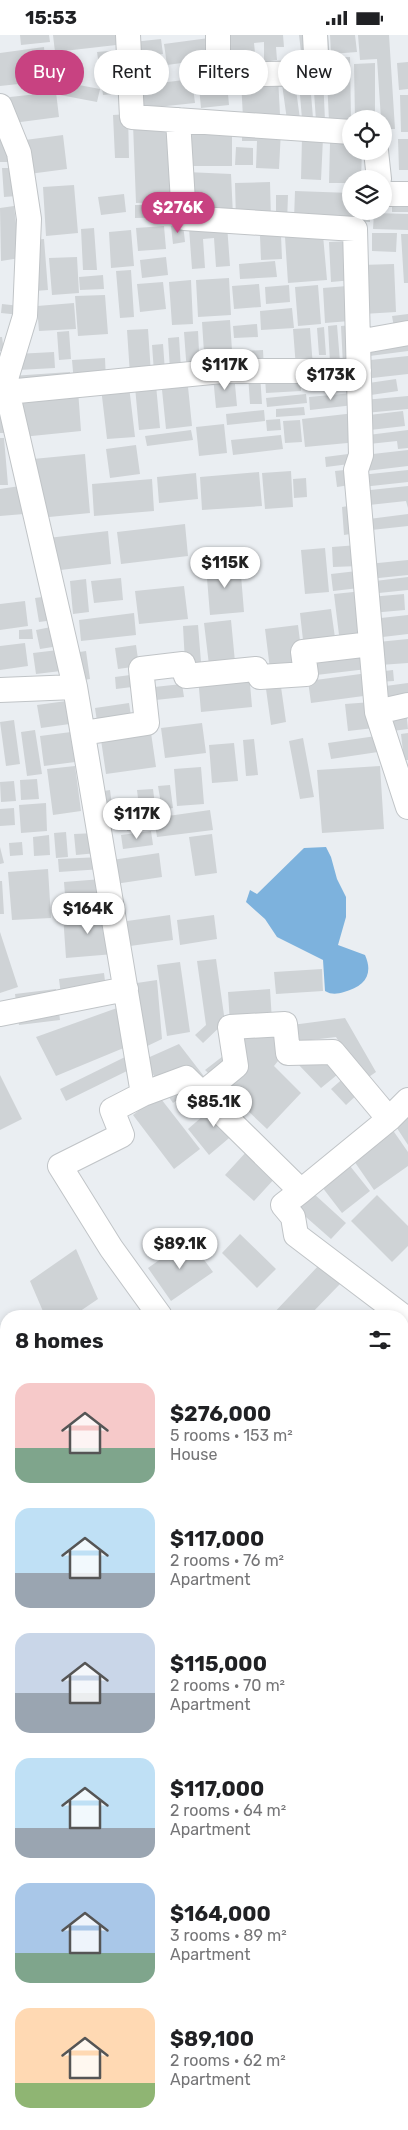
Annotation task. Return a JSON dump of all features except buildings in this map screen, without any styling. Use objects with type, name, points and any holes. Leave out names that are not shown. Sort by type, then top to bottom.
[{"type":"street","points":[[128,35],[132,117],[342,131]]},
{"type":"street","points":[[218,35],[218,75],[317,73],[315,35]]},
{"type":"street","points":[[0,106],[19,153],[29,219],[25,316],[5,382],[75,687],[143,1094]]},
{"type":"street","points":[[178,120],[184,218],[355,229],[361,455],[356,470],[377,712],[408,807]]},
{"type":"street","points":[[392,194],[408,194]]},
{"type":"street","points":[[358,341],[408,333]]},
{"type":"street","points":[[7,392],[222,371],[358,371]]},
{"type":"street","points":[[83,733],[147,723],[141,669],[183,665],[186,676],[256,669],[260,677],[306,674],[303,651],[371,644]]},
{"type":"street","points":[[0,690],[75,687]]},
{"type":"street","points":[[377,712],[408,705]]},
{"type":"street","points":[[0,1014],[126,989]]},
{"type":"street","points":[[202,1094],[236,1066],[230,1027],[285,1024],[288,1053],[333,1052],[389,1119]]},
{"type":"street","points":[[156,1310],[111,1248],[60,1166],[122,1135],[112,1110],[143,1094],[186,1078],[301,1191]]},
{"type":"street","points":[[395,1310],[296,1235],[293,1217],[283,1205],[389,1119],[408,1100]]},
{"type":"water","points":[[326,847],[337,879],[346,897],[346,917],[338,945],[365,955],[368,962],[368,974],[362,983],[351,990],[337,994],[325,991],[323,960],[277,937],[265,919],[246,902],[250,890],[257,894],[304,848]]}]
